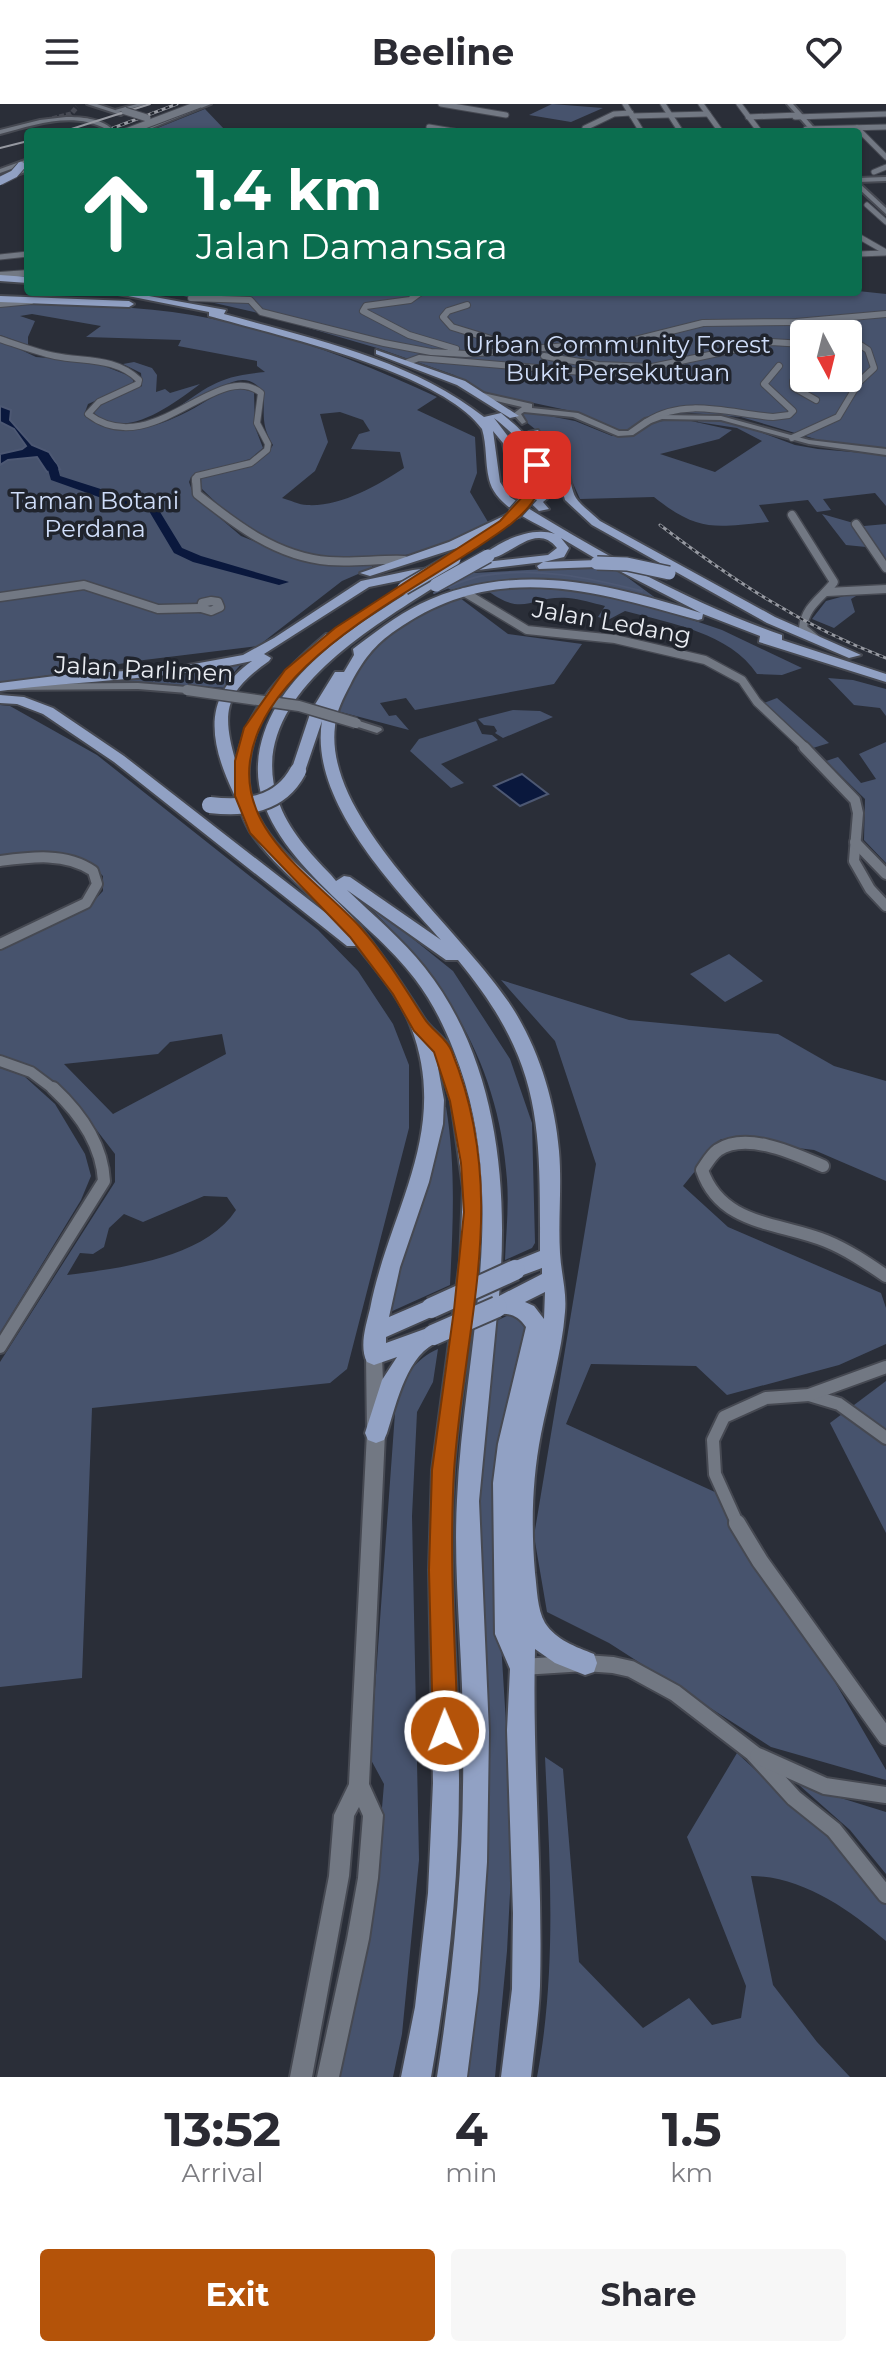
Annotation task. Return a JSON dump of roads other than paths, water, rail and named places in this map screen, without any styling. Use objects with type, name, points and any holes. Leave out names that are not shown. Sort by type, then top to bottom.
[{"type":"main road","points":[[90,104],[121,111]]},
{"type":"main road","points":[[98,104],[146,119],[161,120]]},
{"type":"main road","points":[[787,104],[813,128]]},
{"type":"main road","points":[[145,128],[201,105]]},
{"type":"main road","points":[[146,128],[201,105]]},
{"type":"main road","points":[[135,128],[201,105]]},
{"type":"main road","points":[[130,128],[146,119]]},
{"type":"main road","points":[[0,181],[24,167]]},
{"type":"main road","points":[[862,188],[873,205]]},
{"type":"main road","points":[[862,194],[886,217]]},
{"type":"main road","points":[[0,280],[24,283]]},
{"type":"main road","points":[[138,296],[183,303],[270,327],[440,383],[489,409],[528,443],[535,458],[537,497]]},
{"type":"main road","points":[[180,296],[239,305],[413,360],[483,395],[522,422],[558,454],[571,500],[596,523],[790,630],[886,665]]},
{"type":"main road","points":[[0,302],[160,306],[270,327]]},
{"type":"main road","points":[[212,314],[393,370],[445,395],[482,421],[491,434],[496,487],[506,499],[660,586],[751,630],[886,678]]},
{"type":"main road","points":[[350,352],[429,383],[480,410],[504,437],[517,484],[540,508],[713,607],[777,638]]},
{"type":"main road","points":[[433,585],[527,517],[551,470],[548,455],[534,432]]},
{"type":"main road","points":[[242,796],[243,761],[251,728],[290,672],[340,631],[454,559],[537,497]]},
{"type":"main road","points":[[279,641],[342,585],[392,561],[466,539],[514,514]]},
{"type":"main road","points":[[0,687],[55,687],[172,672],[247,658],[279,641],[365,584],[413,574],[550,558],[560,554],[563,548],[553,539],[528,536],[488,556],[433,585],[344,640],[316,667],[276,722],[269,739],[265,770],[268,795],[275,813],[297,847],[390,938],[436,996],[472,1079],[493,1164],[493,1270],[468,1497],[476,1733],[474,1889],[452,2077]]},
{"type":"main road","points":[[413,574],[597,563],[627,564],[703,583]]},
{"type":"main road","points":[[119,759],[190,800],[236,807],[273,798],[288,789],[298,771],[329,688],[350,660],[424,607],[464,592],[502,584],[549,582],[611,590],[846,664]]},
{"type":"main road","points":[[335,602],[227,689],[221,710],[229,770],[258,833],[297,875],[345,919],[400,991],[420,1027],[442,1049],[460,1101],[471,1163],[473,1212],[443,1470],[441,1570],[446,1783],[442,1893],[429,2007],[416,2077]]},
{"type":"main road","points":[[309,736],[311,714],[325,676],[344,651],[374,622]]},
{"type":"main road","points":[[367,645],[350,670],[326,729],[342,798],[375,849],[421,909],[507,1013],[524,1049],[546,1120],[552,1178],[552,1267],[556,1309],[529,1440],[520,1539],[525,1589],[520,1730],[527,1913],[526,1989],[516,2077]]},
{"type":"main road","points":[[48,711],[55,687]]},
{"type":"main road","points":[[0,698],[19,700],[48,711],[119,759],[373,957]]},
{"type":"main road","points":[[275,813],[324,866],[477,973]]},
{"type":"main road","points":[[420,1027],[431,1076],[434,1121],[384,1282],[374,1356],[426,1338],[502,1305],[552,1267]]},
{"type":"main road","points":[[375,1332],[515,1270],[552,1267]]},
{"type":"main road","points":[[502,1305],[527,1312],[537,1325],[509,1444],[504,1483],[507,1634],[522,1667]]},
{"type":"main road","points":[[376,1433],[393,1380],[426,1338]]},
{"type":"main road","points":[[525,1589],[535,1628],[549,1645],[585,1663]]},
{"type":"street","points":[[121,111],[144,104]]},
{"type":"street","points":[[441,104],[506,115]]},
{"type":"street","points":[[486,112],[502,104]]},
{"type":"street","points":[[625,104],[640,128]]},
{"type":"street","points":[[663,104],[678,128]]},
{"type":"street","points":[[701,104],[718,128]]},
{"type":"street","points":[[739,104],[758,128]]},
{"type":"street","points":[[798,104],[799,115],[813,128]]},
{"type":"street","points":[[878,104],[886,113]]},
{"type":"street","points":[[845,110],[853,115]]},
{"type":"street","points":[[751,116],[886,113]]},
{"type":"street","points":[[585,128],[614,114],[708,114]]},
{"type":"street","points":[[0,132],[59,118],[85,118],[108,128]]},
{"type":"street","points":[[429,127],[435,128]]},
{"type":"street","points":[[834,128],[886,127]]},
{"type":"street","points":[[862,133],[884,153]]},
{"type":"street","points":[[868,139],[877,139]]},
{"type":"street","points":[[0,171],[24,166]]},
{"type":"street","points":[[874,172],[886,167]]},
{"type":"street","points":[[862,182],[886,179]]},
{"type":"street","points":[[862,206],[873,205]]},
{"type":"street","points":[[862,239],[886,252]]},
{"type":"street","points":[[862,254],[886,252]]},
{"type":"street","points":[[0,257],[24,254]]},
{"type":"street","points":[[0,280],[24,274]]},
{"type":"street","points":[[416,296],[410,300],[362,308],[409,335],[479,353],[524,358],[568,356],[600,365],[630,367],[710,361],[773,341],[790,343]]},
{"type":"street","points":[[239,305],[253,301],[257,310],[264,313],[351,336],[431,352],[531,351],[649,339],[703,323],[790,322]]},
{"type":"street","points":[[467,305],[448,311],[443,317],[452,327],[531,351]]},
{"type":"street","points":[[818,320],[886,314]]},
{"type":"street","points":[[351,336],[362,343],[413,360],[606,374],[676,372]]},
{"type":"street","points":[[0,339],[50,355],[104,362],[133,373],[139,380],[138,384],[99,402],[88,414],[117,426],[148,426],[195,406],[228,386],[251,385],[261,393],[257,423],[268,444],[267,450],[251,463],[197,476],[194,485],[197,494],[236,526],[277,548],[329,561],[392,561]]},
{"type":"street","points":[[862,346],[868,350],[874,368],[862,379]]},
{"type":"street","points":[[483,395],[580,417],[618,434],[634,432],[664,412],[690,409],[773,417],[789,415],[793,411],[764,384],[779,366]]},
{"type":"street","points":[[802,392],[816,400]]},
{"type":"street","points":[[792,438],[838,417],[853,392]]},
{"type":"street","points":[[522,422],[517,414],[522,409],[550,411]]},
{"type":"street","points":[[648,421],[684,416],[721,418],[792,438],[886,452]]},
{"type":"street","points":[[792,515],[834,582],[809,607],[802,624],[806,632],[828,646]]},
{"type":"street","points":[[856,524],[886,568]]},
{"type":"street","points":[[0,597],[84,585],[158,609],[201,608]]},
{"type":"street","points":[[823,593],[886,589]]},
{"type":"street","name":"Jalan Ledang","points":[[464,592],[527,630],[615,639],[663,648],[705,660],[742,680],[757,702],[850,793],[858,813],[853,850],[857,871],[886,906]]},
{"type":"street","name":"Jalan Parlimen","points":[[0,698],[55,687],[186,693],[290,712],[362,730]]},
{"type":"street","points":[[855,842],[886,874]]},
{"type":"street","points":[[0,861],[66,859],[85,865],[94,872],[97,881],[92,898],[86,903],[0,944]]},
{"type":"street","points":[[0,1061],[32,1072],[49,1084],[85,1128],[101,1152],[105,1165],[104,1181],[0,1347]]},
{"type":"street","points":[[823,1166],[760,1144],[741,1144],[718,1149],[702,1170],[709,1192],[731,1209],[770,1225],[825,1241],[886,1276]]},
{"type":"street","points":[[301,2077],[339,1876],[344,1815],[359,1785],[376,1433],[374,1356]]},
{"type":"street","points":[[886,1367],[809,1395],[766,1398],[724,1417],[713,1440],[715,1474],[734,1518],[760,1561],[886,1737]]},
{"type":"street","points":[[809,1395],[839,1404],[886,1438]]},
{"type":"street","points":[[522,1667],[585,1663],[631,1669],[675,1693],[753,1753],[794,1798],[834,1830],[886,1895]]},
{"type":"street","points":[[753,1753],[825,1786],[886,1795]]},
{"type":"street","points":[[328,2077],[368,1878],[373,1815],[359,1785]]},
{"type":"waterway","points":[[42,454],[52,465],[55,478],[153,509],[178,550],[197,559],[283,582]]},
{"type":"waterway","points":[[434,593],[475,577],[522,572],[582,578],[642,591]]},
{"type":"tunnel","points":[[39,122],[71,114],[77,107]]},
{"type":"tram line","points":[[75,128],[150,104]]},
{"type":"tram line","points":[[0,148],[24,142]]},
{"type":"railway","points":[[113,128],[177,104]]},
{"type":"railway","points":[[660,525],[768,600],[825,631],[886,658]]},
{"type":"park label","name":"Urban Community Forest Bukit Persekutuan","points":[[618,358]]},
{"type":"park label","name":"Taman Botani Perdana","points":[[95,514]]}]
